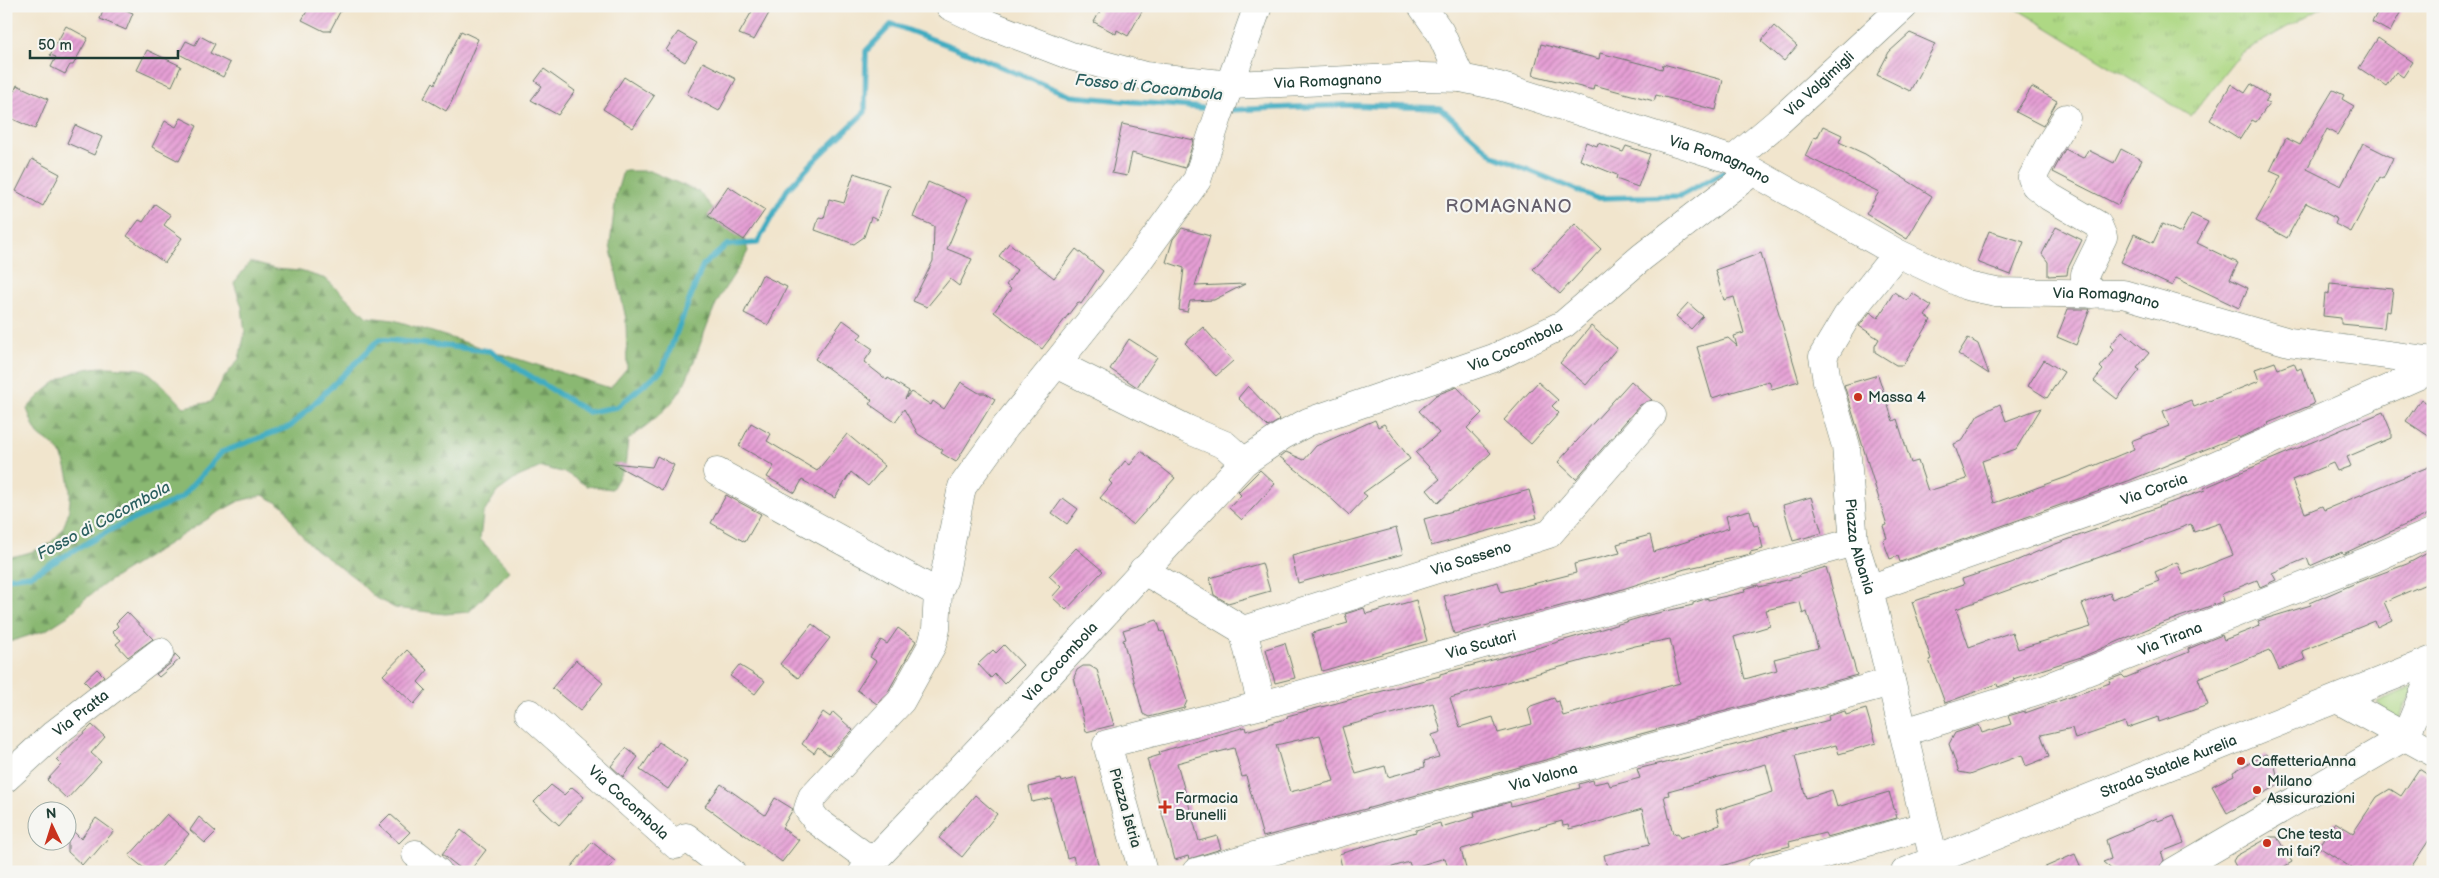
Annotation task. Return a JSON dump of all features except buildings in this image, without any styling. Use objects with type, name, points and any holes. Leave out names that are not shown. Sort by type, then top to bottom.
[{"type":"street","name":"Via Romagnano","points":[[950,6],[993,15],[1070,56],[1225,100],[1422,77],[1461,78],[1499,86],[1742,166],[1897,253],[1967,286],[1996,292],[2123,294],[2289,342],[2433,361]]},
{"type":"street","name":"Via Cocombola","points":[[1258,6],[1197,180],[1136,264],[962,487],[944,578],[938,594],[936,629],[932,645],[901,701],[812,797],[808,809],[817,821],[868,867],[1018,708],[1244,462],[1282,436],[1308,422],[1494,358],[1564,324],[1642,257],[1742,166]]},
{"type":"street","points":[[1422,6],[1440,32],[1461,78]]},
{"type":"street","name":"Via Valgimigli","points":[[1742,166],[1778,122],[1904,6]]},
{"type":"street","points":[[2066,118],[2032,178],[2035,185],[2050,197],[2098,225],[2103,237],[2085,274],[2085,282],[2092,294]]},
{"type":"street","name":"Piazza Albania","points":[[1897,253],[1847,316],[1823,356],[1827,381],[1846,446],[1854,542],[1869,589],[1934,860]]},
{"type":"street","points":[[1057,364],[1187,429],[1225,445],[1244,462]]},
{"type":"street","name":"Via Corcia","points":[[1869,589],[2186,478],[2433,368]]},
{"type":"street","name":"Via Sasseno","points":[[1243,630],[1549,534],[1652,415]]},
{"type":"street","points":[[717,472],[938,594]]},
{"type":"street","name":"Via Tirana","points":[[1904,732],[2043,689],[2370,560],[2433,532]]},
{"type":"street","name":"Via Scutari","points":[[1107,744],[1262,705],[1854,542]]},
{"type":"street","points":[[1143,570],[1243,630],[1262,705]]},
{"type":"street","name":"Via Pratta","points":[[6,778],[54,734],[160,652]]},
{"type":"street","name":"Strada Statale Aurelia","points":[[1905,872],[2433,660]]},
{"type":"street","points":[[2173,872],[2406,736],[2433,670]]},
{"type":"street","name":"Via Valona","points":[[1196,872],[1891,682]]},
{"type":"street","points":[[2337,700],[2433,752]]},
{"type":"street","name":"Via Cocombola","points":[[529,712],[676,845],[686,837],[731,872]]},
{"type":"street","name":"Piazza Istria","points":[[1107,744],[1143,872]]},
{"type":"street","points":[[1760,872],[1925,826]]},
{"type":"street","points":[[416,854],[438,872]]},
{"type":"green space","points":[[2012,6],[2324,6],[2240,54],[2191,116]]},
{"type":"green space","points":[[623,171],[650,171],[699,192],[717,213],[740,226],[748,251],[716,304],[681,390],[664,411],[628,440],[625,467],[612,489],[587,486],[566,473],[541,467],[518,477],[497,492],[483,514],[480,539],[510,571],[469,612],[445,614],[395,608],[373,596],[355,578],[315,549],[297,530],[285,507],[263,495],[239,501],[217,513],[106,583],[86,598],[68,616],[46,630],[6,643],[6,558],[47,545],[63,527],[68,515],[70,488],[64,462],[59,451],[38,434],[27,409],[47,389],[68,375],[92,368],[136,368],[144,370],[152,376],[184,407],[211,402],[223,379],[239,359],[245,333],[242,307],[234,283],[250,262],[275,269],[300,271],[326,279],[367,317],[394,320],[610,388],[627,368],[626,319],[610,245],[616,195]]},
{"type":"green space","points":[[2415,686],[2396,723],[2377,702]]},
{"type":"waterway","name":"Fosso di Cocombola","points":[[6,578],[31,575],[112,529],[181,498],[222,452],[291,426],[380,339],[490,351],[588,412],[617,407],[662,370],[703,265],[727,245],[757,243],[787,190],[865,112],[866,51],[892,24],[966,52],[1071,96],[1213,109]]},
{"type":"waterway","name":"Fosso di Cocombola","points":[[1229,110],[1346,105],[1440,108],[1494,156],[1596,198],[1680,196],[1724,172]]},
{"type":"place","name":"Massa 4","points":[[1858,397]]},
{"type":"place","name":"CaffetteriaAnna","points":[[2241,761]]},
{"type":"place","name":"Milano Assicurazioni","points":[[2257,790]]},
{"type":"place","name":"Farmacia Brunelli","points":[[1165,807]]},
{"type":"place","name":"Che testa mi fai?","points":[[2267,843]]},
{"type":"district","name":"ROMAGNANO","points":[[1509,206]]}]
